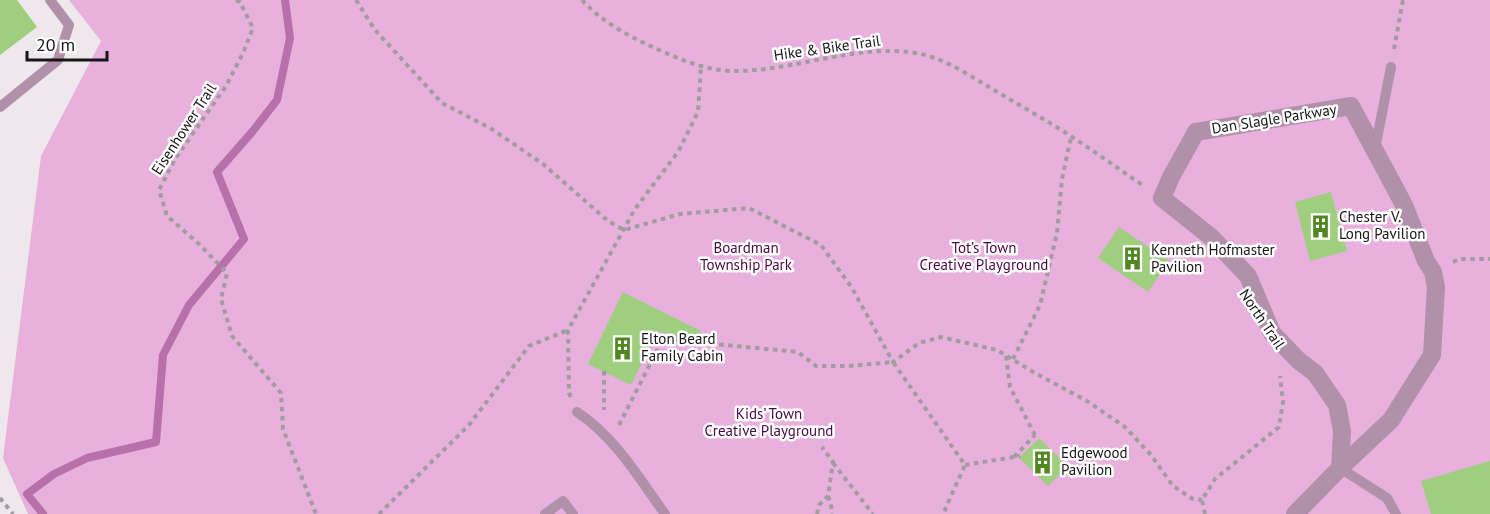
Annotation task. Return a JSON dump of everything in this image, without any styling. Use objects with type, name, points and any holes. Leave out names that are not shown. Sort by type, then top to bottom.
[{"type":"street","name":"Dan Slagle Parkway","points":[[1162,198],[1196,132],[1351,106],[1404,205],[1433,273],[1436,287],[1432,356],[1392,420],[1295,514]]},
{"type":"street","points":[[1162,198],[1211,237],[1248,276],[1272,333],[1299,361],[1315,373],[1337,405],[1342,431],[1340,468]]},
{"type":"lane","points":[[0,107],[58,60],[69,25],[50,0]]},
{"type":"lane","points":[[1374,150],[1391,67]]},
{"type":"lane","points":[[577,412],[592,421],[609,437],[665,514]]},
{"type":"lane","points":[[1340,468],[1387,498],[1396,514]]},
{"type":"lane","points":[[545,514],[563,501],[573,514]]},
{"type":"path","name":"Eisenhower Trail","points":[[236,0],[240,2],[253,27],[243,53],[226,86],[175,159],[159,190],[167,216],[227,273],[221,299],[232,336],[281,393],[283,429],[316,514]]},
{"type":"path","points":[[356,0],[375,30],[442,103],[490,128],[543,164],[608,221],[624,230],[680,214],[749,208],[822,245],[852,288],[893,362],[965,465]]},
{"type":"path","name":"Hike & Bike Trail","points":[[582,0],[599,16],[622,32],[650,46],[701,66],[729,71],[772,68],[872,51],[918,53],[952,66],[1046,120],[1162,198]]},
{"type":"path","points":[[1391,67],[1404,0]]},
{"type":"path","points":[[577,412],[569,393],[568,330],[635,209],[678,152],[698,112],[701,66]]},
{"type":"path","points":[[1013,360],[1040,305],[1056,232],[1062,179],[1071,137]]},
{"type":"path","points":[[1433,273],[1459,259],[1490,259]]},
{"type":"path","points":[[379,514],[469,424],[529,346],[568,330]]},
{"type":"path","points":[[609,437],[620,424],[663,339],[798,352],[816,366],[849,366],[893,362],[919,344],[941,337],[997,350],[1087,401],[1125,428],[1151,455],[1173,486],[1193,498],[1202,500],[1205,514]]},
{"type":"path","points":[[1006,355],[1010,387],[1036,437],[1013,457]]},
{"type":"path","points":[[604,371],[604,417],[609,437]]},
{"type":"path","name":"North Trail","points":[[1202,500],[1215,479],[1279,427],[1283,402],[1279,372]]},
{"type":"path","points":[[822,447],[873,514]]},
{"type":"path","points":[[965,465],[1020,456]]},
{"type":"path","points":[[832,514],[828,496],[833,462]]},
{"type":"path","points":[[943,514],[965,465]]},
{"type":"path","points":[[817,514],[819,505],[828,496]]},
{"type":"path","points":[[0,498],[13,514]]},
{"type":"green space","name":"Boardman Township Park","points":[[69,0],[1490,0],[1490,514],[28,514],[3,458],[41,156],[101,41]]},
{"type":"building","points":[[0,0],[17,0],[37,27],[0,55]]},
{"type":"building","name":"Chester V. Long Pavilion","points":[[1331,192],[1347,251],[1310,261],[1295,202]]},
{"type":"building","name":"Kenneth Hofmaster Pavilion","points":[[1119,227],[1169,261],[1148,292],[1098,258]]},
{"type":"building","name":"Elton Beard Family Cabin","points":[[623,292],[701,331],[696,344],[658,331],[631,385],[588,364]]},
{"type":"building","name":"Edgewood Pavilion","points":[[1039,438],[1068,466],[1048,486],[1019,458]]},
{"type":"building","points":[[1490,461],[1490,514],[1431,514],[1421,481]]},
{"type":"waterway","points":[[43,514],[27,494],[54,474],[87,458],[156,442],[163,355],[189,305],[244,239],[217,172],[277,100],[290,38],[285,0]]},
{"type":"place","name":"Chester V. Long Pavilion","points":[[1321,226]]},
{"type":"place","name":"Kenneth Hofmaster Pavilion","points":[[1133,259]]},
{"type":"place","name":"Elton Beard Family Cabin","points":[[623,348]]},
{"type":"place","name":"Edgewood Pavilion","points":[[1043,462]]},
{"type":"park label","name":"Tot’s Town Creative Playground","points":[[984,256]]},
{"type":"park label","name":"Kids’ Town Creative Playground","points":[[769,422]]}]
